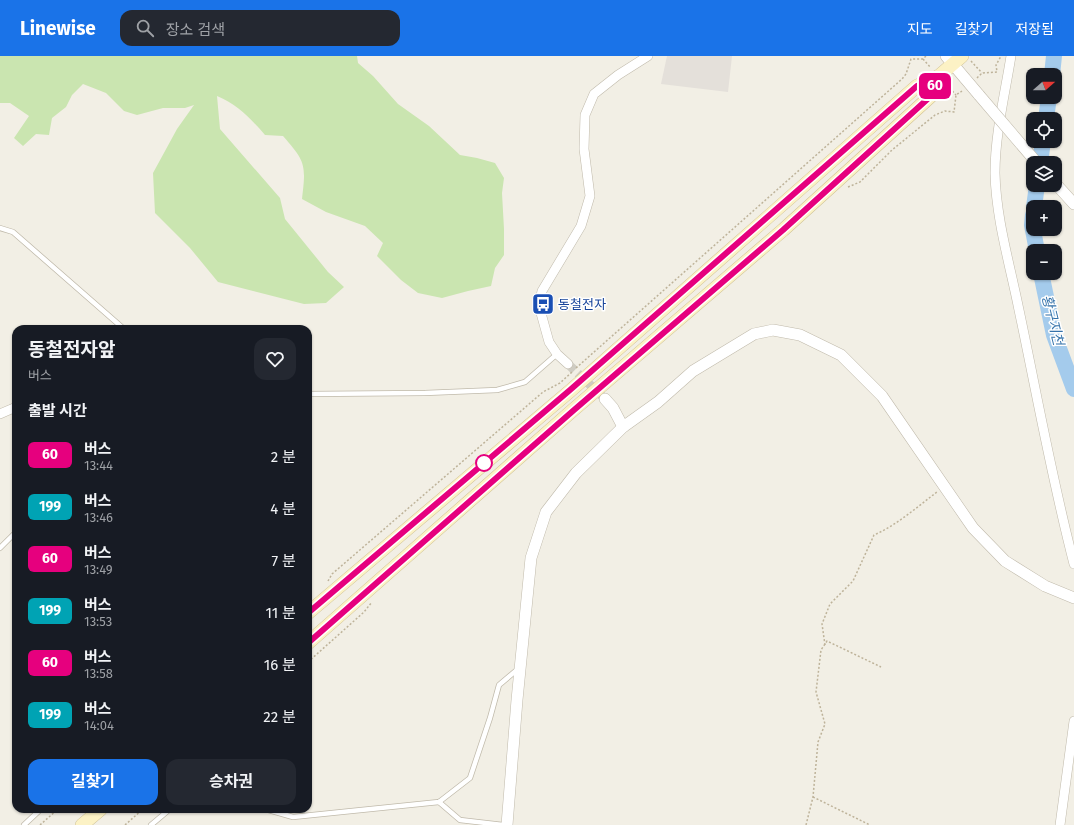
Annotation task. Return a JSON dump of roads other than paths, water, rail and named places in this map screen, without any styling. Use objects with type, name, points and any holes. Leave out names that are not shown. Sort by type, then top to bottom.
[{"type":"main road","points":[[312,639],[568,415],[783,230],[932,95],[939,76],[953,59]]},
{"type":"main road","points":[[312,610],[570,390],[917,86],[939,76]]},
{"type":"main road","points":[[82,825],[96,813]]},
{"type":"street","points":[[568,364],[557,354],[549,342],[539,306],[542,291],[581,226],[590,196],[584,149],[585,115],[594,94],[618,75],[648,56]]},
{"type":"street","points":[[1011,56],[996,142],[995,172],[997,204],[1041,423],[1074,564]]},
{"type":"street","points":[[953,59],[978,95],[1031,156]]},
{"type":"street","points":[[1062,191],[1074,204]]},
{"type":"street","points":[[507,825],[517,700],[531,558],[546,512],[576,473],[623,427],[658,402],[693,371],[754,334],[773,330],[800,335],[841,355],[882,396],[973,528],[1004,561],[1045,586],[1074,598]]},
{"type":"street","points":[[606,399],[614,408],[623,427]]},
{"type":"street","points":[[0,414],[12,409]]},
{"type":"street","points":[[1060,825],[1074,721]]},
{"type":"lane","points":[[0,228],[13,232],[119,325]]},
{"type":"lane","points":[[312,394],[425,393],[497,390],[525,382],[557,354]]},
{"type":"lane","points":[[0,548],[12,536]]},
{"type":"lane","points":[[279,813],[293,817],[439,802],[470,778],[490,718],[499,685],[521,667]]},
{"type":"lane","points":[[439,802],[460,820],[503,825]]},
{"type":"lane","points":[[24,825],[37,813]]},
{"type":"lane","points":[[151,825],[165,813]]},
{"type":"waterway","name":"황구지천","points":[[1053,68],[1054,56]]},
{"type":"waterway","name":"황구지천","points":[[1047,112],[1048,104]]},
{"type":"waterway","name":"황구지천","points":[[1041,156],[1042,148]]},
{"type":"waterway","name":"황구지천","points":[[1035,200],[1036,192]]},
{"type":"waterway","name":"황구지천","points":[[1034,236],[1036,244]]},
{"type":"waterway","name":"황구지천","points":[[1042,280],[1054,335],[1074,389]]},
{"type":"tunnel","points":[[568,364],[605,399]]},
{"type":"place","name":"동철전자","points":[[543,304]]}]
